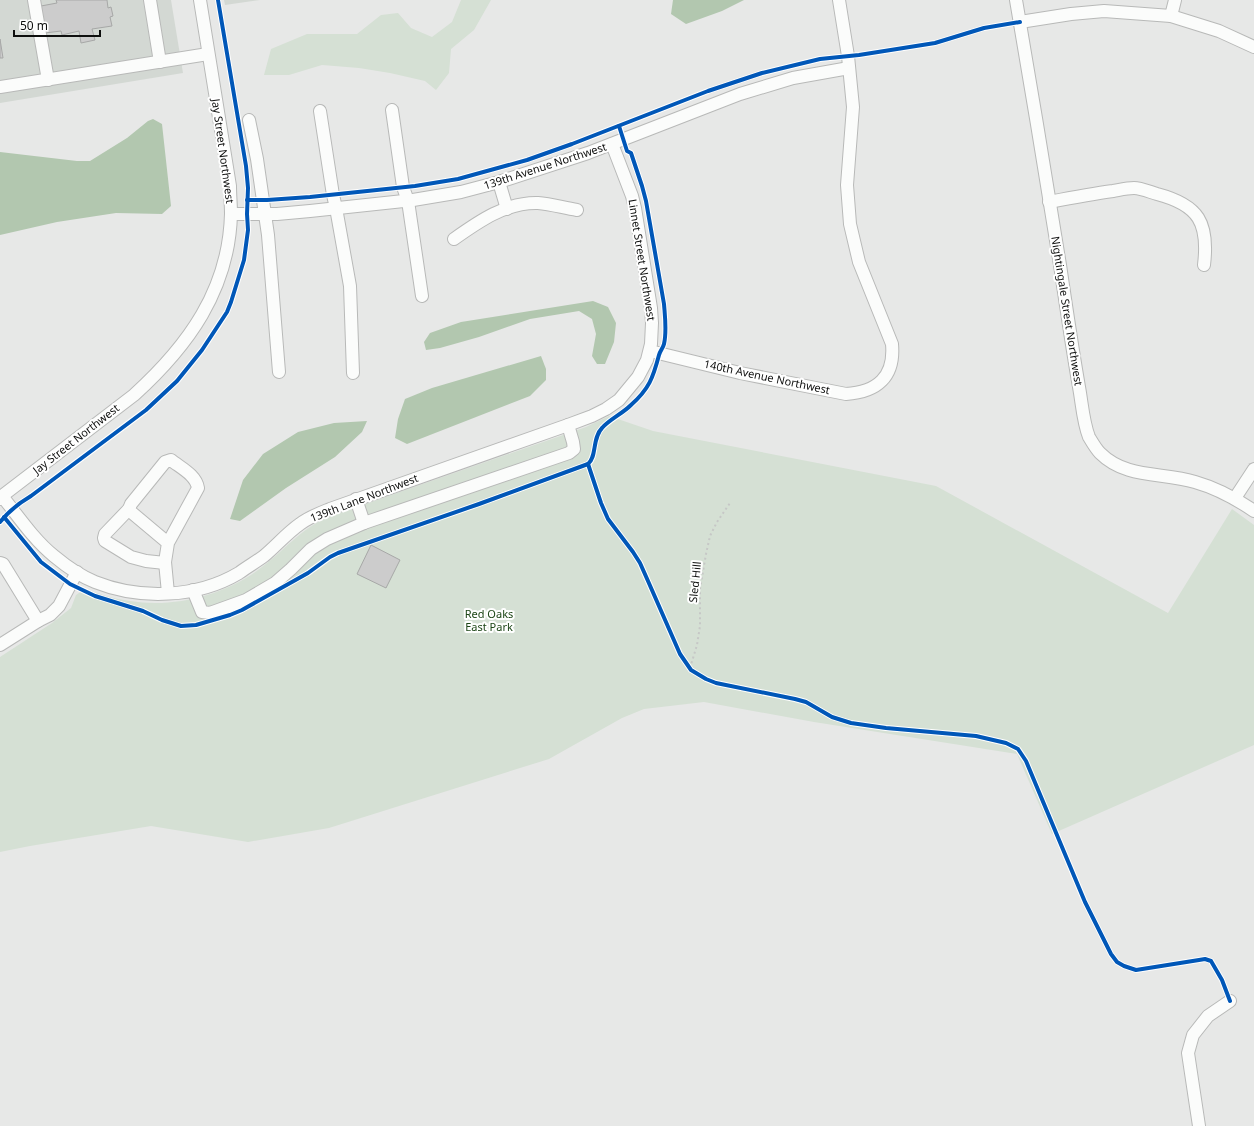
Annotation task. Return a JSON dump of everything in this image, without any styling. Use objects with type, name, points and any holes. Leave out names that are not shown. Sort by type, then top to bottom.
[{"type":"street","points":[[34,0],[48,80]]},
{"type":"street","points":[[150,0],[160,62]]},
{"type":"street","name":"Jay Street Northwest","points":[[1,497],[134,395],[152,378],[185,342],[212,297],[222,271],[229,240],[231,214],[230,186],[200,0]]},
{"type":"street","points":[[839,0],[849,68]]},
{"type":"street","name":"Nightingale Street Northwest","points":[[1016,0],[1085,422],[1089,436],[1098,452],[1119,467],[1133,472],[1194,481],[1235,498],[1254,511]]},
{"type":"street","points":[[1171,16],[1175,0]]},
{"type":"street","points":[[1020,22],[1071,14],[1104,11],[1171,16],[1219,31],[1254,47]]},
{"type":"street","points":[[0,87],[208,54]]},
{"type":"street","name":"139th Avenue Northwest","points":[[231,214],[265,214],[336,208],[408,201],[461,192],[499,182],[612,144],[740,94],[793,78],[849,68]]},
{"type":"street","name":"140th Avenue Northwest","points":[[650,351],[740,373],[846,394],[858,393],[875,387],[886,375],[893,356],[892,344],[859,262],[853,242],[848,204],[848,158],[853,107],[849,68]]},
{"type":"street","points":[[392,110],[403,187],[408,201],[422,296]]},
{"type":"street","points":[[320,111],[333,195],[350,286],[353,373]]},
{"type":"street","points":[[249,120],[257,159],[265,214],[279,372]]},
{"type":"street","name":"Linnet Street Northwest","points":[[612,144],[632,196],[635,208],[652,315],[650,351],[638,377]]},
{"type":"street","points":[[499,182],[507,209]]},
{"type":"street","points":[[1049,202],[1096,193],[1134,188],[1167,196],[1188,206],[1199,218],[1204,229],[1206,247],[1204,265]]},
{"type":"street","points":[[454,238],[488,216],[527,204],[539,203],[577,210]]},
{"type":"street","name":"139th Lane Northwest","points":[[1,497],[52,555],[77,572],[94,581],[137,593],[168,593],[193,590],[220,582],[236,574],[264,556],[302,522],[330,509],[592,416],[619,400],[638,377]]},
{"type":"street","points":[[193,590],[202,612],[210,613],[246,600],[275,583],[311,549],[327,539],[364,523],[569,453],[574,449],[568,425]]},
{"type":"street","points":[[165,563],[146,561],[131,557],[105,541],[104,538],[105,534],[129,509],[130,504],[165,462],[172,460],[197,482],[198,488],[168,543],[165,563],[168,593]]},
{"type":"street","points":[[1235,498],[1254,469]]},
{"type":"street","points":[[356,499],[364,523]]},
{"type":"street","points":[[129,509],[168,543]]},
{"type":"street","points":[[0,563],[3,564],[38,621]]},
{"type":"street","points":[[0,645],[50,615],[59,606],[77,572]]},
{"type":"street","points":[[1199,1126],[1188,1053],[1193,1035],[1208,1016],[1230,1001]]},
{"type":"path","points":[[685,663],[695,672]]},
{"type":"shaded area","points":[[0,0],[171,0],[183,73],[0,103]]},
{"type":"shaded area","points":[[224,0],[260,0],[225,5]]},
{"type":"shaded area","points":[[673,0],[744,0],[722,11],[686,24],[671,14]]},
{"type":"shaded area","points":[[153,119],[162,124],[171,206],[162,214],[116,213],[57,222],[0,235],[0,152],[77,161],[90,161],[127,138],[148,121]]},
{"type":"shaded area","points":[[593,301],[608,307],[616,323],[614,342],[605,364],[597,364],[592,356],[596,334],[592,319],[579,311],[530,319],[479,337],[440,348],[426,350],[424,342],[430,333],[461,322]]},
{"type":"shaded area","points":[[541,356],[546,369],[546,380],[530,396],[407,444],[395,438],[398,419],[405,399],[432,388]]},
{"type":"shaded area","points":[[367,421],[362,432],[335,457],[286,488],[240,521],[230,519],[243,480],[263,454],[298,432],[334,423]]},
{"type":"green space","points":[[461,0],[491,0],[474,30],[451,49],[449,73],[436,90],[425,81],[359,68],[322,65],[289,75],[264,75],[271,49],[307,34],[357,34],[381,15],[398,13],[411,28],[432,37],[452,22]]},
{"type":"green space","name":"Red Oaks East Park","points":[[609,416],[653,431],[936,486],[1168,613],[1232,509],[1254,525],[1254,745],[1052,834],[1017,754],[814,722],[704,702],[644,709],[622,718],[549,759],[329,828],[248,842],[151,826],[0,852],[0,657],[52,623],[71,608],[76,595],[85,589],[124,600],[146,603],[163,603],[197,598],[213,593],[229,587],[258,570],[300,534],[325,518],[586,427]]},
{"type":"building","points":[[56,0],[107,0],[108,8],[111,7],[113,16],[110,17],[112,26],[92,29],[95,40],[81,43],[79,31],[62,35],[61,31],[45,33],[41,6],[57,3]]},
{"type":"building","points":[[0,39],[3,58],[0,58]]},
{"type":"building","points":[[371,545],[400,560],[386,588],[357,574]]},
{"type":"cycle path","points":[[0,522],[18,504],[31,496],[146,410],[177,381],[202,350],[227,312],[244,260],[248,230],[248,188],[246,166],[218,0]]},
{"type":"cycle path","points":[[247,200],[310,197],[415,186],[458,179],[527,160],[708,91],[762,73],[820,59],[859,55],[935,43],[984,28],[1020,22]]},
{"type":"cycle path","points":[[4,517],[41,562],[70,584],[95,596],[143,611],[162,620],[181,626],[196,625],[242,610],[308,573],[338,553],[588,464],[593,457],[597,437],[602,428],[637,399],[650,383],[665,339],[666,324],[664,304],[646,201],[631,153],[627,151],[619,126]]},
{"type":"cycle path","points":[[588,464],[608,519],[640,563],[680,654],[691,670],[716,683],[806,702],[832,717],[851,723],[886,728],[976,736],[1006,743],[1018,749],[1026,761],[1085,902],[1111,954],[1117,962],[1136,970],[1205,959],[1211,961],[1222,980],[1230,1001]]}]
